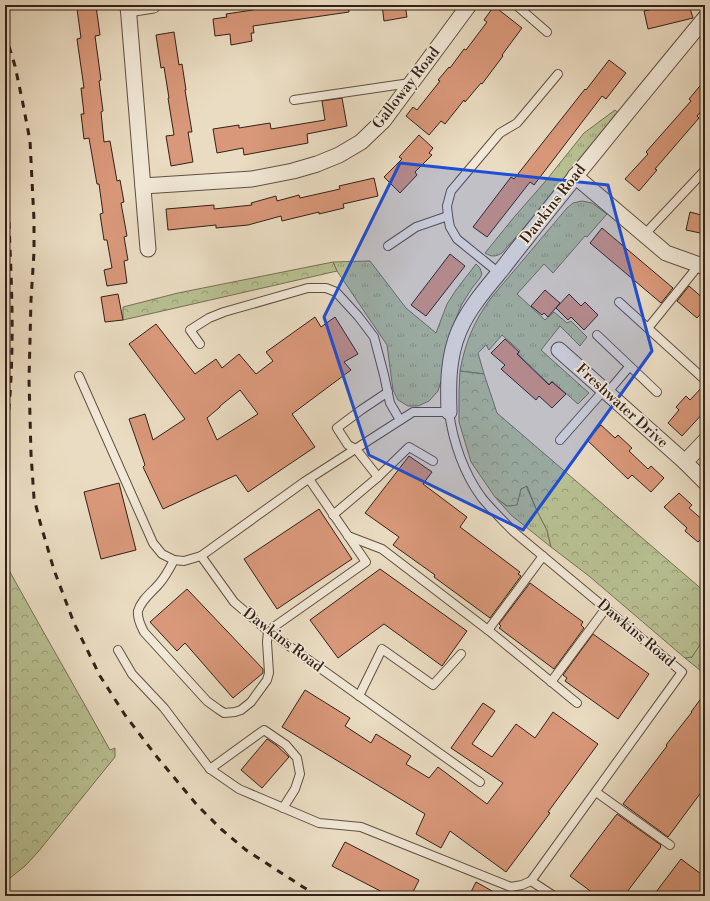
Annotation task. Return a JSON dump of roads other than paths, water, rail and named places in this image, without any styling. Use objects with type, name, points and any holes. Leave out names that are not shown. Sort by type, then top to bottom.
[{"type":"street","points":[[148,249],[128,7],[153,5]]},
{"type":"street","name":"Galloway Road","points":[[143,186],[252,179],[293,171],[340,155],[361,142],[384,120],[469,5]]},
{"type":"street","name":"Dawkins Road","points":[[449,412],[448,386],[451,356],[458,333],[466,316],[478,298],[575,176],[705,18]]},
{"type":"street","points":[[575,176],[666,254],[702,266]]},
{"type":"street","name":"Freshwater Drive","points":[[559,350],[685,462],[705,482]]},
{"type":"street","points":[[685,462],[705,441]]},
{"type":"lane","points":[[516,5],[547,32]]},
{"type":"lane","points":[[499,273],[458,239],[450,227],[447,206],[451,191],[500,133],[518,123],[558,74]]},
{"type":"lane","points":[[294,100],[412,83]]},
{"type":"lane","points":[[644,235],[705,170]]},
{"type":"lane","points":[[388,246],[416,226],[448,216]]},
{"type":"lane","points":[[648,328],[702,266]]},
{"type":"lane","points":[[200,344],[190,330],[209,318],[224,312],[308,288],[326,288],[336,292],[358,316],[374,337],[390,403],[400,420]]},
{"type":"lane","points":[[620,302],[705,380]]},
{"type":"lane","points":[[597,335],[657,392]]},
{"type":"lane","points":[[560,440],[629,367]]},
{"type":"lane","points":[[79,376],[153,543],[162,554],[174,560],[184,562],[201,556],[309,479],[414,412],[449,412]]},
{"type":"lane","points":[[378,477],[356,449],[348,445],[337,428],[388,392]]},
{"type":"lane","name":"Dawkins Road","points":[[449,412],[453,436],[461,458],[482,497],[494,511],[514,532],[682,672],[530,881]]},
{"type":"lane","points":[[334,515],[378,477],[409,447],[433,461]]},
{"type":"lane","points":[[174,560],[166,575],[146,596],[138,612],[138,619],[144,632],[208,701],[224,713],[241,710],[251,702],[267,680],[269,673],[266,642],[268,631],[366,562],[309,479]]},
{"type":"lane","points":[[348,536],[382,549],[488,630],[577,703]]},
{"type":"lane","name":"Dawkins Road","points":[[201,556],[234,602],[268,631],[480,782]]},
{"type":"lane","points":[[488,630],[543,556]]},
{"type":"lane","points":[[551,682],[606,608]]},
{"type":"lane","points":[[359,696],[382,649],[433,685],[461,654]]},
{"type":"lane","points":[[118,650],[132,674],[164,708],[210,769],[238,789],[319,823],[361,827],[511,887],[522,885],[530,881],[554,896]]},
{"type":"lane","points":[[210,769],[264,730],[286,745],[297,758],[300,774],[295,789],[283,808]]},
{"type":"lane","points":[[596,792],[670,845]]},
{"type":"railway","points":[[5,33],[15,66],[30,141],[34,220],[29,380],[31,454],[34,498],[54,570],[74,623],[100,676],[125,715],[157,757],[197,805],[221,829],[246,850],[319,896]]},
{"type":"railway","points":[[5,166],[9,218],[12,322],[10,395],[5,443]]}]
